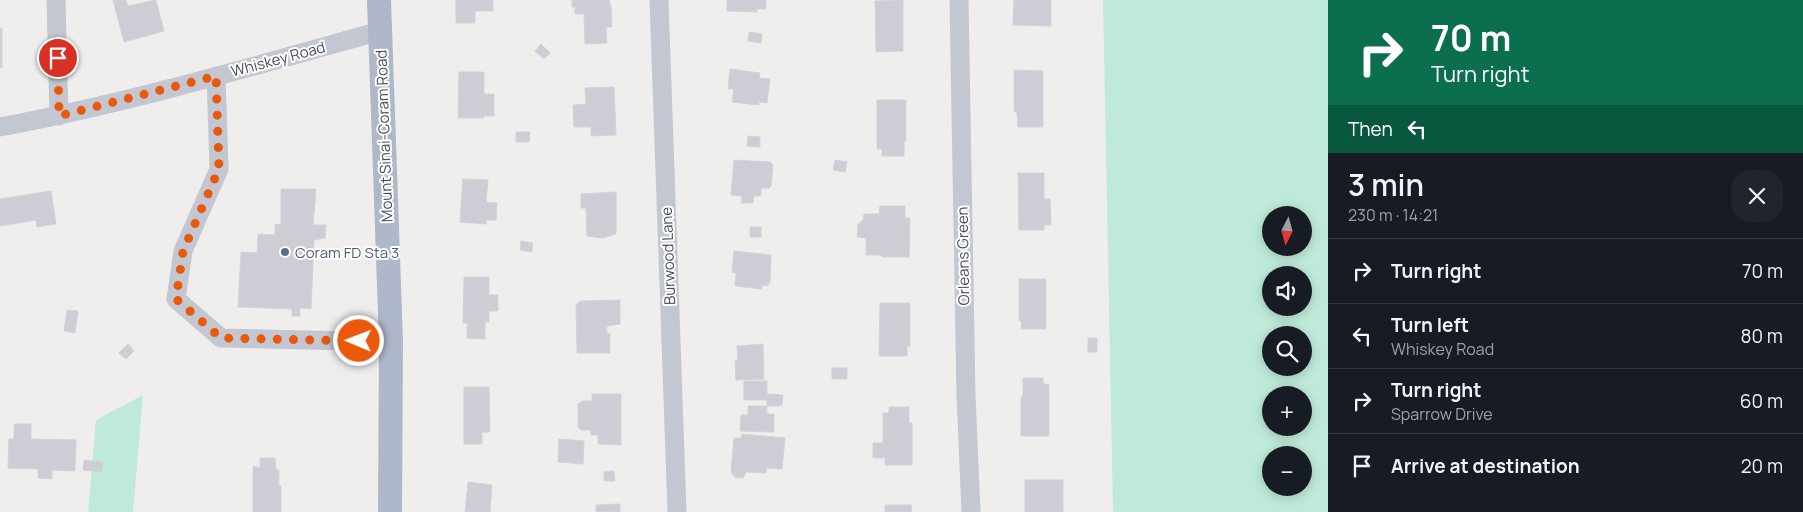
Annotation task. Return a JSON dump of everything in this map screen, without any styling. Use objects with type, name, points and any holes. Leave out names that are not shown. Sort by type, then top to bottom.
[{"type":"main road","name":"Mount Sinai-Coram Road","points":[[379,0],[391,342],[390,512]]},
{"type":"street","points":[[56,0],[59,116]]},
{"type":"street","name":"Burwood Lane","points":[[660,0],[677,512]]},
{"type":"street","name":"Orleans Green","points":[[959,0],[965,336],[971,512]]},
{"type":"street","name":"Whiskey Road","points":[[0,127],[59,116],[216,76],[380,31]]},
{"type":"street","points":[[216,76],[219,169],[183,251],[176,299],[221,338],[391,342]]},
{"type":"green space","points":[[1103,0],[1328,0],[1328,512],[1113,512]]},
{"type":"green space","points":[[143,395],[133,512],[88,512],[96,420]]},
{"type":"building","points":[[113,0],[126,0],[128,6],[156,0],[164,31],[124,42]]},
{"type":"building","points":[[456,0],[493,0],[493,11],[475,11],[475,23],[456,23]]},
{"type":"building","points":[[572,0],[610,0],[612,27],[606,27],[607,43],[585,44],[584,14],[575,14]]},
{"type":"building","points":[[727,0],[766,0],[766,9],[757,9],[757,12],[727,11]]},
{"type":"building","points":[[903,0],[903,51],[876,52],[875,1]]},
{"type":"building","points":[[1014,0],[1051,0],[1051,26],[1013,25]]},
{"type":"building","points":[[0,28],[2,28],[2,68],[0,68]]},
{"type":"building","points":[[749,32],[762,34],[761,43],[748,41]]},
{"type":"building","points":[[541,44],[550,53],[544,59],[535,51]]},
{"type":"building","points":[[730,69],[760,73],[759,78],[770,79],[767,103],[759,102],[759,105],[732,102],[734,89],[728,89]]},
{"type":"building","points":[[1014,70],[1043,71],[1043,127],[1018,127],[1017,112],[1014,112]]},
{"type":"building","points":[[459,72],[484,72],[484,94],[494,94],[494,116],[458,118]]},
{"type":"building","points":[[614,87],[616,135],[591,136],[591,127],[574,127],[573,105],[586,104],[585,88]]},
{"type":"building","points":[[877,100],[906,100],[904,156],[882,156],[882,149],[877,149]]},
{"type":"building","points":[[516,132],[530,132],[529,142],[516,142]]},
{"type":"building","points":[[748,136],[760,137],[760,147],[747,146]]},
{"type":"building","points":[[734,160],[770,162],[773,165],[771,186],[769,188],[761,188],[761,196],[754,196],[753,203],[741,203],[742,196],[731,195]]},
{"type":"building","points":[[835,160],[847,162],[845,172],[833,170]]},
{"type":"building","points":[[1018,173],[1044,173],[1044,199],[1050,199],[1051,225],[1044,225],[1044,230],[1019,230]]},
{"type":"building","points":[[463,179],[488,180],[486,202],[497,203],[496,220],[486,220],[486,224],[460,222]]},
{"type":"building","name":"Coram FD Sta 3","points":[[281,189],[316,189],[313,225],[326,225],[325,238],[314,240],[311,309],[300,308],[300,316],[292,316],[292,309],[238,307],[241,252],[257,253],[258,234],[275,235],[275,224],[281,225]]},
{"type":"building","points":[[51,191],[56,224],[37,227],[36,220],[0,226],[0,199]]},
{"type":"building","points":[[616,192],[616,234],[603,238],[587,236],[586,208],[581,208],[581,194]]},
{"type":"building","points":[[880,206],[905,206],[905,218],[910,218],[909,257],[866,255],[866,238],[857,237],[858,224],[863,220],[864,214],[879,214]]},
{"type":"building","points":[[750,227],[761,227],[761,237],[750,237]]},
{"type":"building","points":[[521,241],[533,243],[532,252],[520,250]]},
{"type":"building","points":[[734,251],[771,255],[770,282],[767,286],[762,285],[762,289],[735,286],[736,273],[732,272]]},
{"type":"building","points":[[464,277],[489,277],[489,295],[498,295],[498,311],[489,311],[489,322],[485,322],[485,339],[467,338],[467,323],[463,323]]},
{"type":"building","points":[[1019,279],[1046,279],[1046,329],[1021,329],[1022,322],[1019,320]]},
{"type":"building","points":[[620,300],[620,324],[607,326],[607,334],[610,333],[610,353],[577,353],[576,305],[580,301]]},
{"type":"building","points":[[880,303],[910,303],[910,346],[907,346],[907,356],[879,356]]},
{"type":"building","points":[[67,310],[78,311],[75,333],[64,331]]},
{"type":"building","points":[[1088,338],[1097,338],[1097,352],[1088,352]]},
{"type":"building","points":[[128,344],[134,351],[126,359],[119,353]]},
{"type":"building","points":[[763,344],[764,379],[736,380],[735,360],[738,360],[737,346]]},
{"type":"building","points":[[832,368],[847,368],[847,379],[832,379]]},
{"type":"building","points":[[1023,378],[1043,378],[1043,383],[1049,385],[1049,436],[1021,436]]},
{"type":"building","points":[[744,381],[767,381],[767,400],[744,400]]},
{"type":"building","points":[[464,387],[489,387],[490,432],[482,432],[482,444],[464,444]]},
{"type":"building","points":[[592,394],[621,394],[621,445],[598,444],[598,435],[591,435],[591,430],[581,430],[578,427],[578,404],[582,401],[592,401]]},
{"type":"building","points":[[767,394],[783,395],[782,406],[767,406]]},
{"type":"building","points":[[748,406],[767,406],[767,414],[774,414],[774,432],[740,431],[741,415],[748,415]]},
{"type":"building","points":[[889,407],[909,407],[909,423],[912,423],[912,465],[885,465],[885,458],[873,458],[873,443],[883,443],[883,413],[889,413]]},
{"type":"building","points":[[14,424],[31,424],[31,439],[76,440],[75,471],[52,470],[52,479],[38,478],[38,469],[8,468],[9,439],[14,439]]},
{"type":"building","points":[[742,434],[785,438],[782,469],[767,468],[766,473],[746,472],[743,478],[735,477],[731,472],[734,438],[741,438]]},
{"type":"building","points":[[559,439],[584,441],[583,464],[558,462]]},
{"type":"building","points":[[260,458],[275,458],[276,470],[279,470],[279,486],[281,486],[281,512],[253,512],[253,466],[260,468]]},
{"type":"building","points":[[84,460],[103,462],[102,472],[83,470]]},
{"type":"building","points":[[614,471],[615,481],[604,481],[604,472]]},
{"type":"building","points":[[1025,480],[1063,480],[1063,512],[1025,512]]},
{"type":"building","points":[[468,482],[492,485],[490,512],[465,512]]},
{"type":"building","points":[[620,504],[620,512],[596,512],[596,505]]},
{"type":"building","points":[[885,505],[911,505],[912,512],[885,512]]},
{"type":"place","name":"Coram FD Sta 3","points":[[285,252]]},
{"type":"route","points":[[58,58],[59,116],[216,76],[219,169],[183,251],[176,299],[221,338],[359,341]]}]
